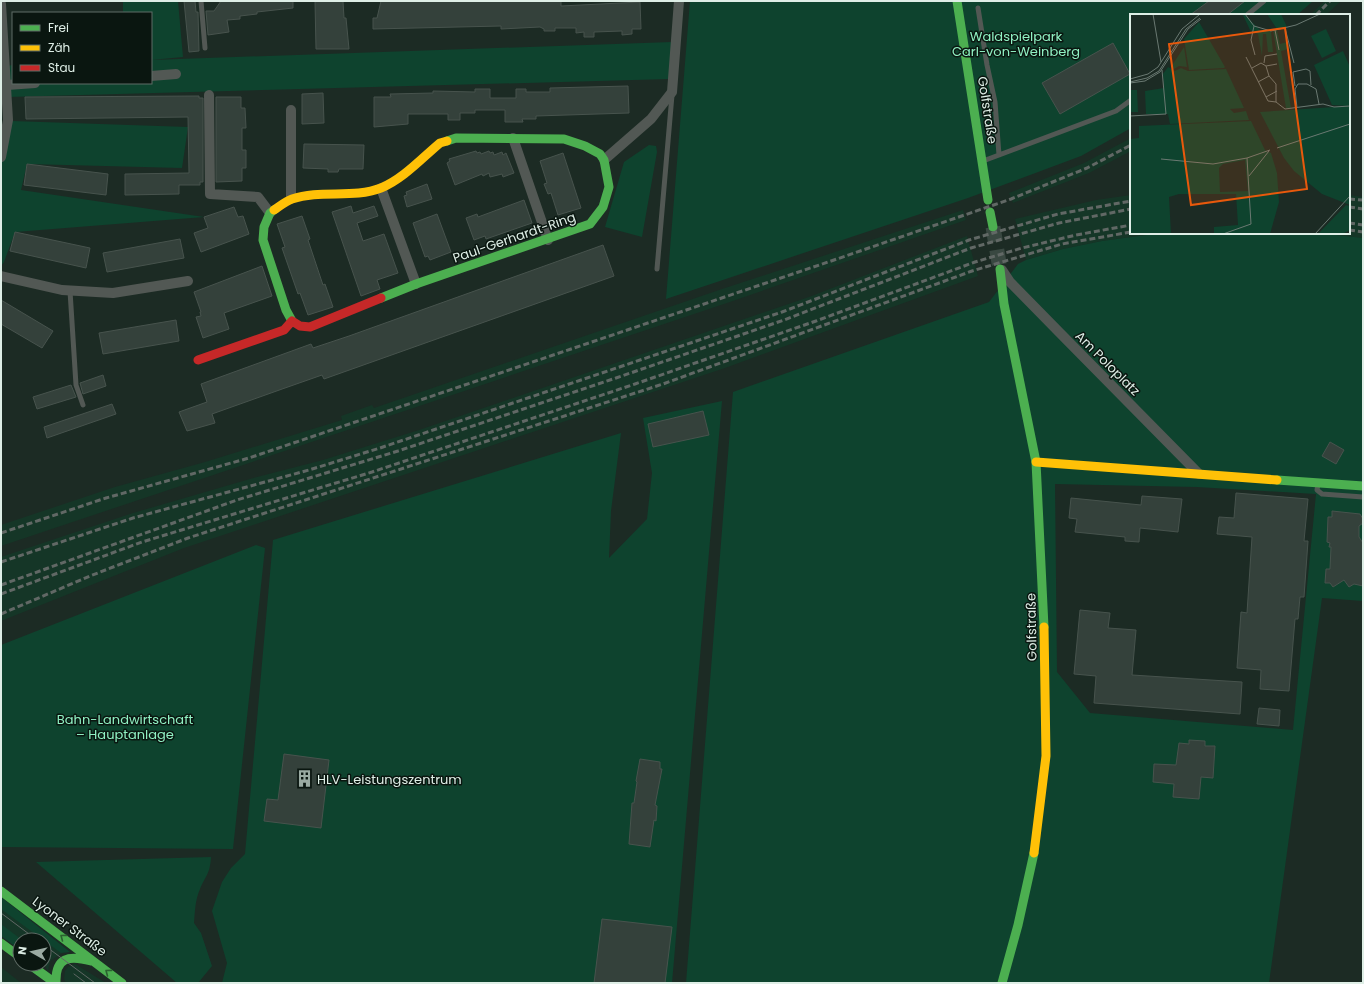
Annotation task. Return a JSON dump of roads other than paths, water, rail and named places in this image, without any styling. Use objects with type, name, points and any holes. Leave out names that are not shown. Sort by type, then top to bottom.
[{"type":"street","points":[[198,360],[284,330],[292,321],[286,310],[263,240],[264,227],[270,213],[291,199],[309,195],[366,192],[381,188],[395,180],[440,143],[456,138],[564,139],[585,146],[600,154],[604,160],[651,120],[672,92],[679,1]]},
{"type":"street","name":"Golfstraße","points":[[956,1],[988,200]]},
{"type":"street","points":[[1,4],[8,120],[1,156]]},
{"type":"street","points":[[152,76],[176,74]]},
{"type":"street","points":[[7,85],[21,84]]},
{"type":"street","points":[[208,96],[210,194],[258,197],[270,213]]},
{"type":"street","points":[[291,110],[291,199]]},
{"type":"street","points":[[513,138],[548,240]]},
{"type":"street","name":"Paul-Gerhardt-Ring","points":[[292,321],[300,326],[310,327],[416,284],[548,240],[590,224],[602,207],[609,187],[604,160]]},
{"type":"street","points":[[381,188],[416,284]]},
{"type":"street","points":[[990,212],[993,227]]},
{"type":"street","name":"Golfstraße","points":[[1000,269],[1004,304],[1036,462],[1043,582],[1046,756],[1037,840],[1018,925],[1002,983]]},
{"type":"street","name":"Am Poloplatz","points":[[1000,269],[1010,282],[1199,474]]},
{"type":"street","points":[[1,276],[70,291],[113,293],[188,281]]},
{"type":"street","points":[[1036,462],[1363,486]]},
{"type":"street","name":"Lyoner Straße","points":[[1,891],[122,983]]},
{"type":"street","points":[[1,943],[12,951]]},
{"type":"street","points":[[56,983],[56,970],[60,963],[68,958],[80,957],[94,962]]},
{"type":"street","points":[[40,972],[56,983]]},
{"type":"lane","points":[[201,1],[205,48]]},
{"type":"lane","points":[[1248,14],[1264,1]]},
{"type":"lane","points":[[978,8],[987,65],[995,102],[999,155]]},
{"type":"lane","points":[[657,269],[672,92]]},
{"type":"lane","points":[[983,162],[1116,111],[1130,101]]},
{"type":"lane","points":[[70,291],[76,385],[83,405]]},
{"type":"lane","points":[[1318,483],[1317,490],[1322,494],[1363,497]]},
{"type":"tunnel","points":[[993,227],[1000,269]]},
{"type":"tram line","points":[[1,913],[26,932]]},
{"type":"tram line","points":[[52,951],[95,983]]},
{"type":"tram line","points":[[74,974],[86,983]]},
{"type":"railway","points":[[1317,14],[1330,1]]},
{"type":"railway","points":[[1,533],[106,498],[249,458],[834,260],[1011,199],[1087,168],[1130,146]]},
{"type":"railway","points":[[1350,199],[1363,200]]},
{"type":"railway","points":[[1,562],[133,518],[309,470],[380,448],[782,312],[969,240],[1058,214],[1130,201]]},
{"type":"railway","points":[[1350,207],[1363,209]]},
{"type":"railway","points":[[1,585],[237,500],[398,451],[784,320],[971,248],[1059,223],[1130,209]]},
{"type":"railway","points":[[1350,223],[1363,225]]},
{"type":"railway","points":[[1,594],[142,542],[372,472],[635,384],[816,321],[975,262],[1022,248],[1076,235],[1130,225]]},
{"type":"railway","points":[[1350,230],[1363,232]]},
{"type":"railway","points":[[1,614],[90,576],[188,538],[663,384],[972,271],[1062,244],[1130,232]]},
{"type":"place","name":"HLV-Leistungszentrum","points":[[304,779]]},
{"type":"park label","name":"Waldspielpark Carl-von-Weinberg","points":[[1016,44]]},
{"type":"park label","name":"Bahn-Landwirtschaft – Hauptanlage","points":[[125,726]]}]
